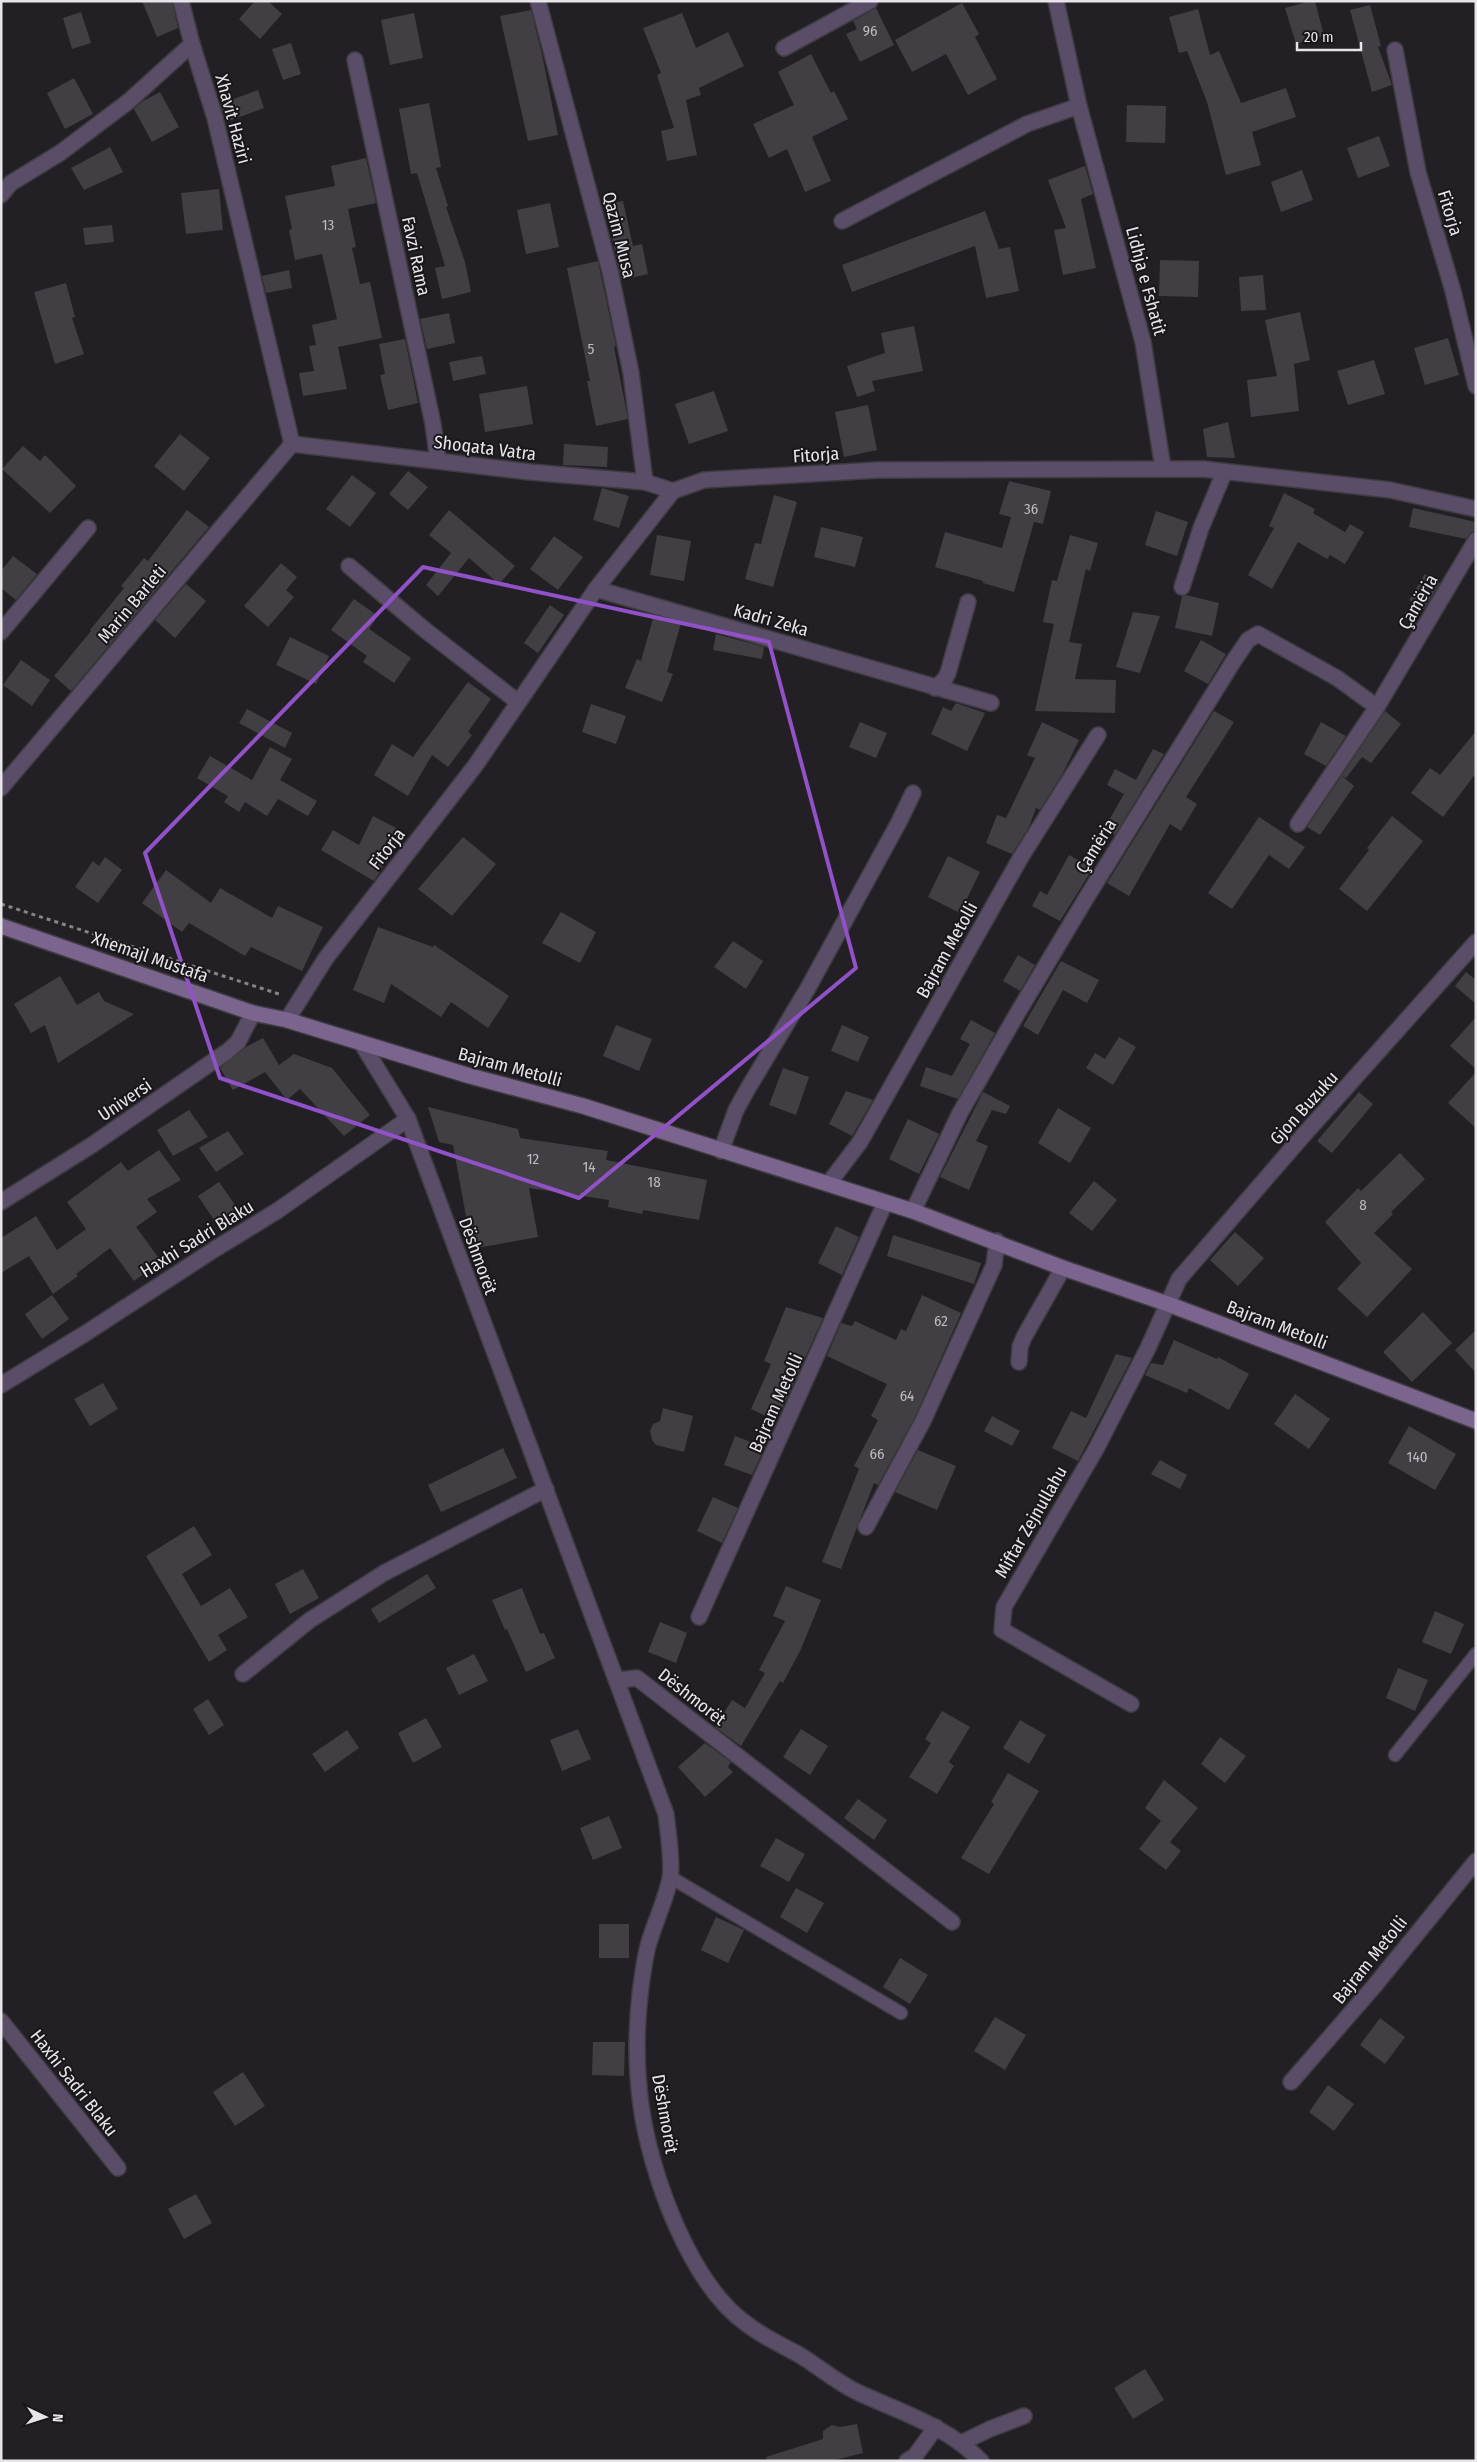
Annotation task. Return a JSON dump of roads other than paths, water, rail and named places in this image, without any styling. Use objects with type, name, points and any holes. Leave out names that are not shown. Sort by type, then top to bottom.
[{"type":"main road","name":"Xhemajl Mustafa","points":[[1,926],[253,1013],[288,1020]]},
{"type":"main road","name":"Bajram Metolli","points":[[288,1020],[362,1044],[583,1106],[721,1152],[829,1183],[885,1204],[913,1211],[997,1241],[1063,1268],[1168,1304],[1476,1421]]},
{"type":"street","name":"Xhavit Haziri","points":[[181,1],[215,118],[292,444]]},
{"type":"street","name":"Qazim Musa","points":[[538,1],[610,271],[631,373],[645,482]]},
{"type":"street","points":[[784,48],[870,1]]},
{"type":"street","name":"Lidhja e Fshatit","points":[[1056,1],[1080,106],[1143,342],[1163,468]]},
{"type":"street","points":[[1,195],[11,182],[60,153],[129,101],[192,44]]},
{"type":"street","name":"Fitorja","points":[[1396,50],[1418,172],[1453,291],[1476,386]]},
{"type":"street","name":"Favzi Rama","points":[[355,60],[433,424],[438,461]]},
{"type":"street","points":[[842,221],[1027,124],[1080,106]]},
{"type":"street","name":"Shoqata Vatra","points":[[292,444],[530,472],[645,482],[673,491]]},
{"type":"street","name":"Marin Barleti","points":[[1,788],[292,444]]},
{"type":"street","name":"Fitorja","points":[[288,1020],[326,958],[475,766],[596,588],[673,491],[704,480],[878,470],[1203,468],[1224,473],[1292,477],[1390,490],[1476,509]]},
{"type":"street","points":[[1182,587],[1201,528],[1224,473]]},
{"type":"street","points":[[1,632],[88,528]]},
{"type":"street","name":"Çamëria","points":[[1298,824],[1376,707],[1476,540]]},
{"type":"street","points":[[350,566],[425,630],[518,702]]},
{"type":"street","name":"Kadri Zeka","points":[[596,588],[991,703]]},
{"type":"street","points":[[935,688],[946,679],[968,602]]},
{"type":"street","name":"Çamëria","points":[[913,1211],[960,1113],[1017,1014],[1172,758],[1248,640],[1258,634],[1337,678],[1376,707]]},
{"type":"street","name":"Bajram Metolli","points":[[829,1183],[860,1142],[1021,857],[1098,734]]},
{"type":"street","points":[[721,1152],[736,1110],[808,988],[899,822],[912,793]]},
{"type":"street","name":"Gjon Buzuku","points":[[1168,1304],[1179,1280],[1301,1138],[1476,942]]},
{"type":"street","name":"Universi","points":[[1,1202],[92,1145],[228,1051],[238,1042],[253,1013]]},
{"type":"street","name":"Dëshmorët","points":[[362,1044],[408,1118],[461,1266],[618,1680],[666,1814],[670,1878],[648,1947],[638,2026],[638,2074],[641,2106],[657,2174],[668,2204],[694,2261],[721,2301],[745,2323],[771,2341],[798,2354],[854,2391],[936,2427],[961,2443],[981,2461]]},
{"type":"street","name":"Haxhi Sadri Blaku","points":[[1,1385],[277,1211],[408,1118]]},
{"type":"street","name":"Bajram Metolli","points":[[699,1617],[885,1204]]},
{"type":"street","points":[[866,1527],[927,1412],[994,1265],[997,1241]]},
{"type":"street","points":[[1019,1362],[1020,1347],[1024,1337],[1063,1268]]},
{"type":"street","name":"Miftar Zejnullahu","points":[[1131,1704],[1002,1630],[1003,1614],[1004,1607],[1096,1449],[1148,1348],[1168,1304]]},
{"type":"street","points":[[243,1674],[310,1620],[352,1593],[392,1569],[546,1489]]},
{"type":"street","name":"Dëshmorët","points":[[618,1680],[637,1678],[952,1922]]},
{"type":"street","name":"Bajram Metolli","points":[[1291,2082],[1376,1984],[1476,1861]]},
{"type":"street","name":"Haxhi Sadri Blaku","points":[[1,2021],[118,2168]]},
{"type":"street","points":[[961,2443],[1024,2416]]},
{"type":"street","points":[[907,2461],[915,2456],[936,2427]]},
{"type":"lane","points":[[1396,1755],[1476,1654]]},
{"type":"lane","points":[[670,1878],[901,2013]]}]
